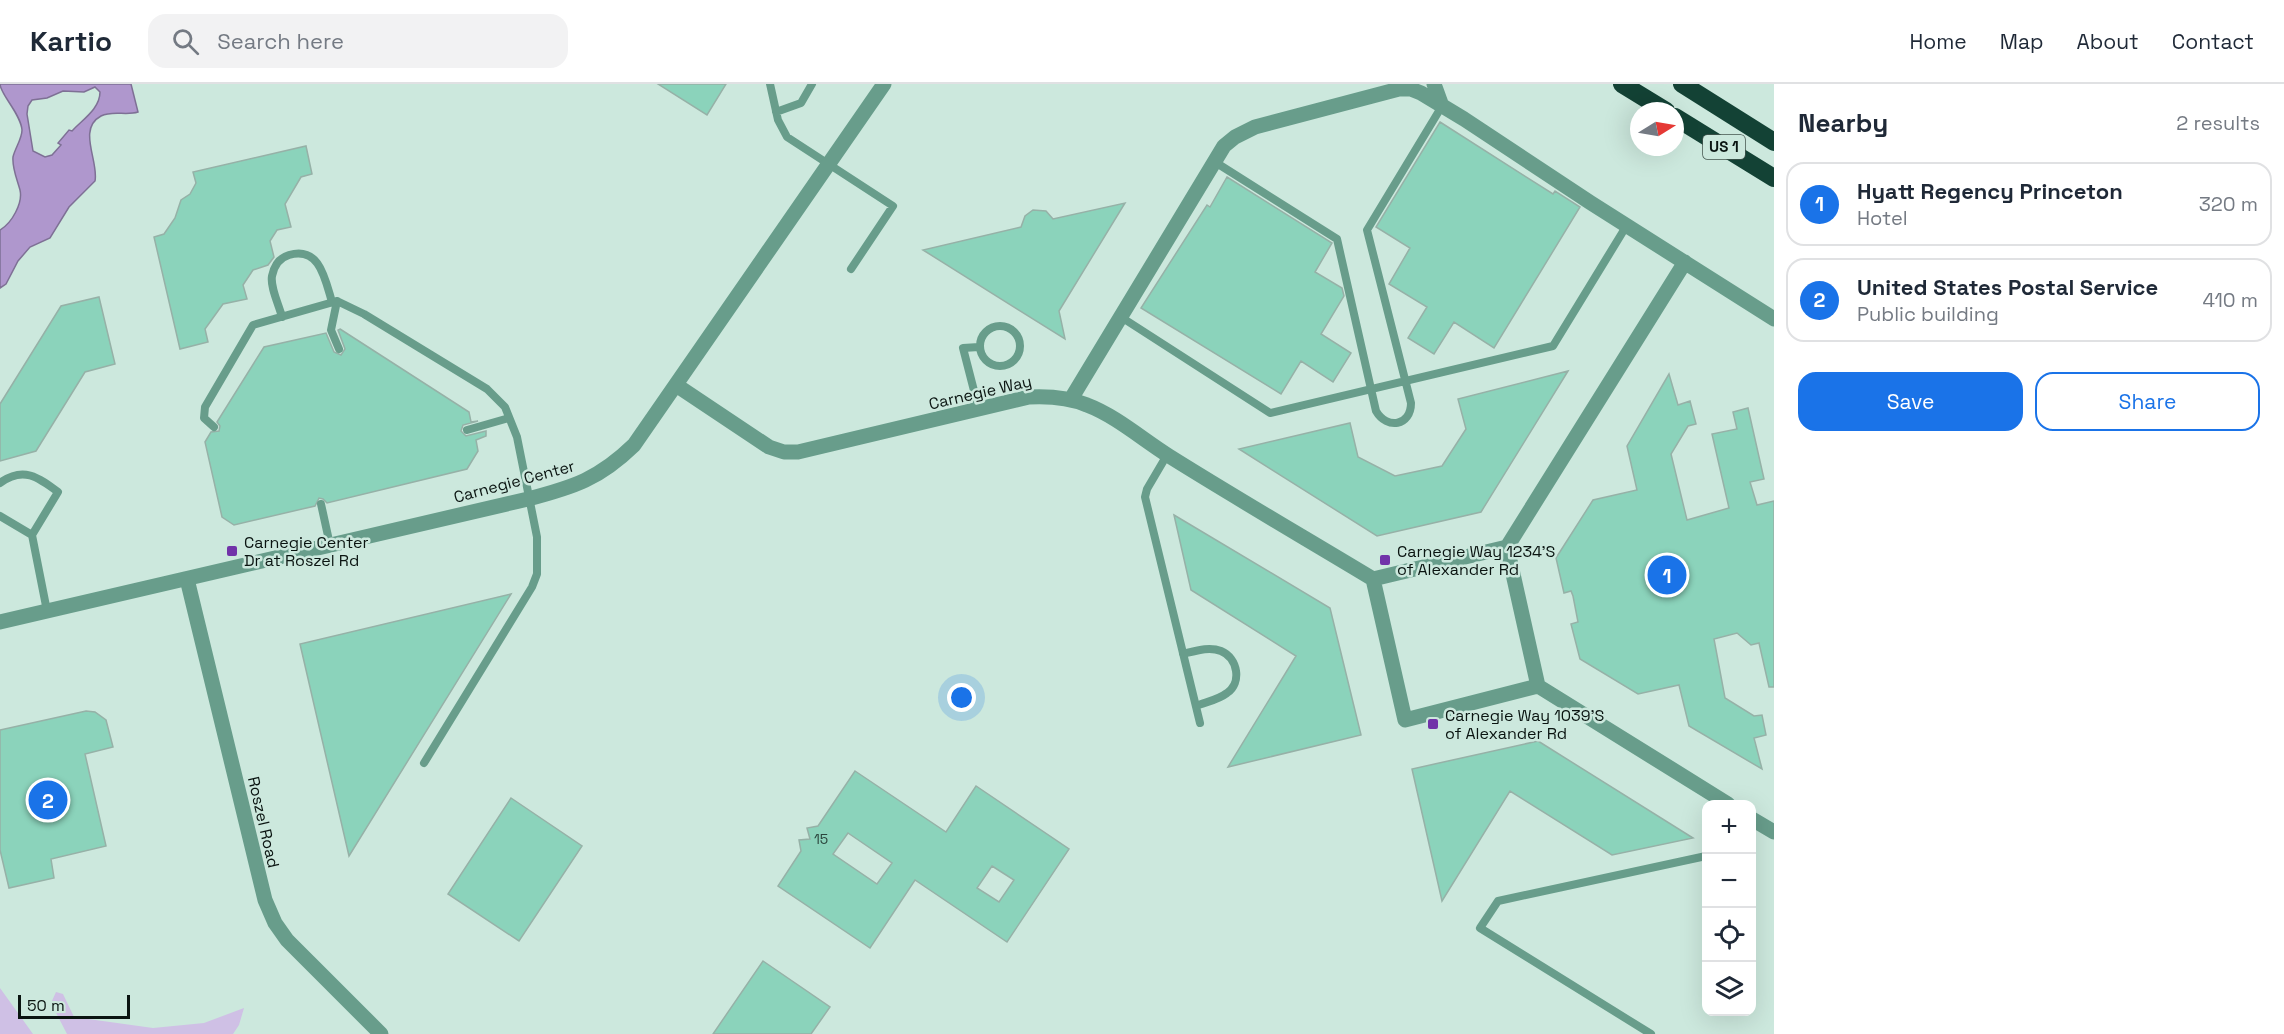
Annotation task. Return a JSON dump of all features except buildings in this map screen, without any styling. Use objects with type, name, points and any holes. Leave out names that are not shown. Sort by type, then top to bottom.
[{"type":"highway","points":[[1622,84],[1651,102]]},
{"type":"highway","name":"US 1","points":[[1682,84],[1774,141]]},
{"type":"highway","name":"US 1","points":[[1684,123],[1774,178]]},
{"type":"street","name":"Carnegie Center","points":[[0,622],[528,499],[573,486],[596,476],[634,445],[884,84]]},
{"type":"street","points":[[1434,84],[1442,106]]},
{"type":"street","points":[[1071,399],[1224,146],[1235,137],[1255,127],[1391,88],[1411,89],[1442,106],[1774,319]]},
{"type":"street","points":[[1685,262],[1507,547],[1538,686],[1722,800]]},
{"type":"street","name":"Carnegie Way","points":[[676,385],[769,447],[784,452],[810,450],[1029,398],[1048,396],[1071,399],[1108,416],[1167,455],[1373,579]]},
{"type":"street","points":[[1507,547],[1373,579],[1405,720],[1538,686]]},
{"type":"street","name":"Roszel Road","points":[[187,579],[264,900],[275,923],[287,940],[381,1034]]},
{"type":"street","points":[[1756,821],[1774,832]]},
{"type":"lane","points":[[770,84],[776,112],[787,137],[828,166],[893,206],[851,269]]},
{"type":"lane","points":[[776,112],[801,103],[812,84]]},
{"type":"lane","points":[[1215,162],[1337,239],[1376,411],[1381,419],[1390,423],[1400,422],[1407,418],[1411,410],[1411,403],[1368,230],[1442,106]]},
{"type":"lane","points":[[1121,317],[1269,413],[1554,346],[1628,225]]},
{"type":"lane","points":[[282,317],[272,278],[276,264],[284,256],[296,253],[307,254],[317,260],[334,302],[330,330],[339,349]]},
{"type":"lane","points":[[214,428],[204,418],[205,407],[253,325],[334,302],[364,314],[487,389],[505,407],[517,437],[537,537],[538,555],[535,581],[424,763]]},
{"type":"lane","points":[[995,326],[1014,331],[1020,343],[1017,356],[1013,361],[1001,366],[988,363],[979,347],[984,333],[995,326]]},
{"type":"lane","points":[[979,347],[963,348],[979,410]]},
{"type":"lane","points":[[467,430],[509,418]]},
{"type":"lane","points":[[1167,455],[1147,489],[1145,497],[1200,723]]},
{"type":"lane","points":[[0,483],[9,477],[24,474],[38,477],[58,492],[32,535],[47,611]]},
{"type":"lane","points":[[321,504],[330,545]]},
{"type":"lane","points":[[0,516],[32,535]]},
{"type":"lane","points":[[1183,654],[1207,649],[1221,650],[1231,658],[1237,670],[1236,684],[1229,692],[1196,706]]},
{"type":"lane","points":[[1651,1034],[1480,928],[1498,901],[1702,857]]},
{"type":"shaded area","points":[[0,84],[131,84],[138,112],[106,114],[94,122],[90,129],[90,146],[95,181],[69,207],[50,238],[30,247],[18,261],[6,284],[0,288],[0,230],[12,218],[20,201],[13,157],[22,130],[18,117]],"holes":[[[95,87],[100,92],[94,109],[72,131],[69,130],[58,143],[61,145],[52,155],[45,157],[33,151],[27,114],[32,100],[47,98],[63,91],[84,92]]]},
{"type":"shaded area","points":[[0,988],[33,1034],[0,1034]]},
{"type":"shaded area","points":[[56,992],[63,994],[74,1017],[153,1028],[204,1023],[244,1008],[239,1025],[233,1034],[67,1034],[51,1003]]},
{"type":"place","name":"Carnegie Center Dr at Roszel Rd","points":[[232,551]]},
{"type":"place","name":"Carnegie Way 1234'S of Alexander Rd","points":[[1385,560]]},
{"type":"place","name":"Hyatt Regency Princeton","points":[[1667,575]]},
{"type":"place","name":"Carnegie Way 1039'S of Alexander Rd","points":[[1433,724]]},
{"type":"place","name":"United States Postal Service","points":[[48,800]]}]
